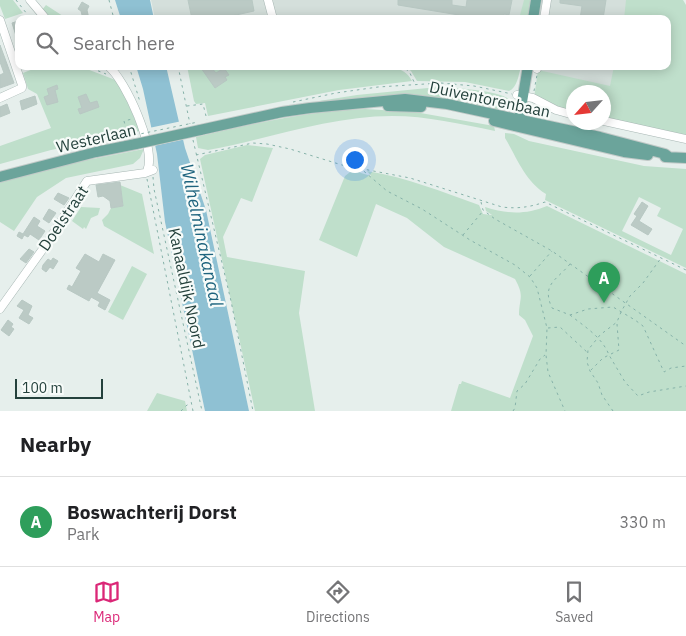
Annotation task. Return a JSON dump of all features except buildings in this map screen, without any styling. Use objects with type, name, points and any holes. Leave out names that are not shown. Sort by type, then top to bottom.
[{"type":"main road","points":[[534,15],[536,0]]},
{"type":"main road","points":[[523,70],[524,96]]},
{"type":"main road","points":[[515,122],[533,70]]},
{"type":"main road","name":"Duiventorenbaan","points":[[199,126],[282,112],[332,106],[417,106],[515,122],[624,152],[663,158],[686,158]]},
{"type":"main road","name":"Westerlaan","points":[[0,177],[96,152],[133,139],[199,126]]},
{"type":"street","points":[[30,0],[43,15]]},
{"type":"street","points":[[268,0],[272,15]]},
{"type":"street","points":[[545,15],[547,0]]},
{"type":"street","points":[[1,25],[15,65]]},
{"type":"street","points":[[0,98],[22,88],[17,70]]},
{"type":"street","points":[[113,70],[120,79],[142,126],[148,151],[150,171]]},
{"type":"street","points":[[524,96],[556,110],[566,112]]},
{"type":"street","points":[[611,123],[686,139]]},
{"type":"street","name":"Doelstraat","points":[[0,309],[45,246],[86,181],[150,171]]},
{"type":"path","points":[[16,0],[28,15]]},
{"type":"path","points":[[109,0],[113,15]]},
{"type":"path","points":[[96,70],[120,79]]},
{"type":"path","points":[[131,70],[141,107]]},
{"type":"path","points":[[179,70],[186,106],[203,104],[207,120]]},
{"type":"path","points":[[406,70],[415,85]]},
{"type":"path","points":[[524,96],[533,70]]},
{"type":"path","points":[[124,121],[133,139],[199,126]]},
{"type":"path","points":[[253,411],[231,300],[196,155],[253,143],[290,149],[342,164],[410,178],[480,201],[515,209],[545,202],[686,270]]},
{"type":"path","points":[[359,167],[387,191],[422,209],[515,265],[530,277],[537,288],[547,328],[546,355],[548,372],[565,411]]},
{"type":"path","name":"Kanaaldijk Noord","points":[[150,171],[146,175],[193,411]]},
{"type":"path","name":"Kanaaldijk Noord","points":[[150,171],[202,411]]},
{"type":"path","points":[[480,201],[483,210],[503,224],[552,251],[686,346]]},
{"type":"path","points":[[463,235],[483,210]]},
{"type":"path","points":[[530,277],[552,251]]},
{"type":"path","points":[[590,371],[619,350],[617,322],[621,312],[630,296],[661,258]]},
{"type":"path","points":[[570,264],[563,273],[550,283],[548,291],[549,302],[552,308],[570,315],[598,337],[606,347],[625,382],[638,396],[648,392],[686,386]]},
{"type":"path","points":[[570,315],[588,309],[613,307],[643,326],[664,372],[671,368],[686,366]]},
{"type":"path","points":[[613,411],[602,395],[587,362],[588,350],[598,337],[617,322]]},
{"type":"path","points":[[547,328],[560,327],[588,353]]},
{"type":"path","points":[[514,411],[518,391],[540,358],[546,355]]},
{"type":"path","points":[[181,411],[187,405],[192,404]]},
{"type":"shaded area","points":[[151,0],[629,0],[626,15],[154,15]]},
{"type":"shaded area","points":[[532,70],[615,70],[612,89],[611,85],[595,85]]},
{"type":"green space","points":[[0,0],[13,0],[23,13],[5,19],[0,6]]},
{"type":"green space","points":[[524,0],[533,0],[531,15],[520,15]]},
{"type":"green space","points":[[626,0],[683,0],[686,5],[686,135],[611,119],[610,85],[613,70],[671,70],[671,15],[624,15]]},
{"type":"green space","points":[[46,5],[61,15],[46,15],[42,10]]},
{"type":"green space","points":[[30,70],[89,70],[118,81],[140,131],[51,150],[0,164],[0,146],[51,128],[37,94],[28,89],[23,73]]},
{"type":"green space","points":[[188,70],[400,70],[409,76],[412,81],[339,90],[208,116],[205,103],[196,104]]},
{"type":"green space","points":[[410,70],[520,70],[516,84],[509,91],[465,82],[417,81]]},
{"type":"green space","points":[[538,70],[606,85],[566,85],[566,110],[553,107],[534,98]]},
{"type":"green space","points":[[438,87],[495,93],[509,99],[507,107],[497,111],[486,108],[319,101],[357,95]]},
{"type":"green space","points":[[365,109],[415,112],[494,126],[495,131],[418,117],[369,117],[323,124],[208,150],[198,148],[196,137],[217,132],[301,115]]},
{"type":"green space","points":[[505,133],[514,134],[529,141],[644,166],[686,169],[686,268],[545,200],[546,194],[532,183],[505,138]],"holes":[[[639,197],[661,208],[657,216],[683,229],[671,255],[622,231]]]},
{"type":"green space","points":[[247,145],[273,148],[252,202],[241,198],[223,237],[227,257],[305,271],[299,313],[315,411],[255,411],[200,159],[205,155]]},
{"type":"green space","points":[[144,149],[140,158],[133,164],[66,178],[37,197],[14,231],[0,222],[0,182],[77,162]]},
{"type":"green space","points":[[354,169],[371,176],[367,171],[396,177],[438,190],[479,205],[483,214],[492,215],[486,211],[485,207],[501,211],[524,212],[547,206],[686,274],[686,411],[451,411],[459,384],[462,381],[510,398],[533,336],[525,320],[519,315],[521,294],[518,285],[515,279],[444,247],[407,218],[376,204],[357,257],[319,240],[345,176]]},
{"type":"green space","points":[[120,185],[142,194],[154,254],[104,226],[102,220],[111,208],[123,206]]},
{"type":"green space","points":[[81,207],[100,208],[98,215],[91,218],[86,229],[72,221]]},
{"type":"green space","points":[[132,266],[147,274],[123,320],[108,312]]},
{"type":"green space","points":[[157,393],[185,401],[187,411],[147,411]]},
{"type":"water","points":[[115,0],[150,0],[153,15],[120,15]]},
{"type":"water","name":"Wilhelminakanaal","points":[[137,70],[167,70],[185,148],[206,210],[249,411],[205,411],[165,222],[157,154]]},
{"type":"pier","points":[[182,121],[186,139],[153,146],[149,128]]},
{"type":"place","name":"Boswachterij Dorst","points":[[604,303]]}]
